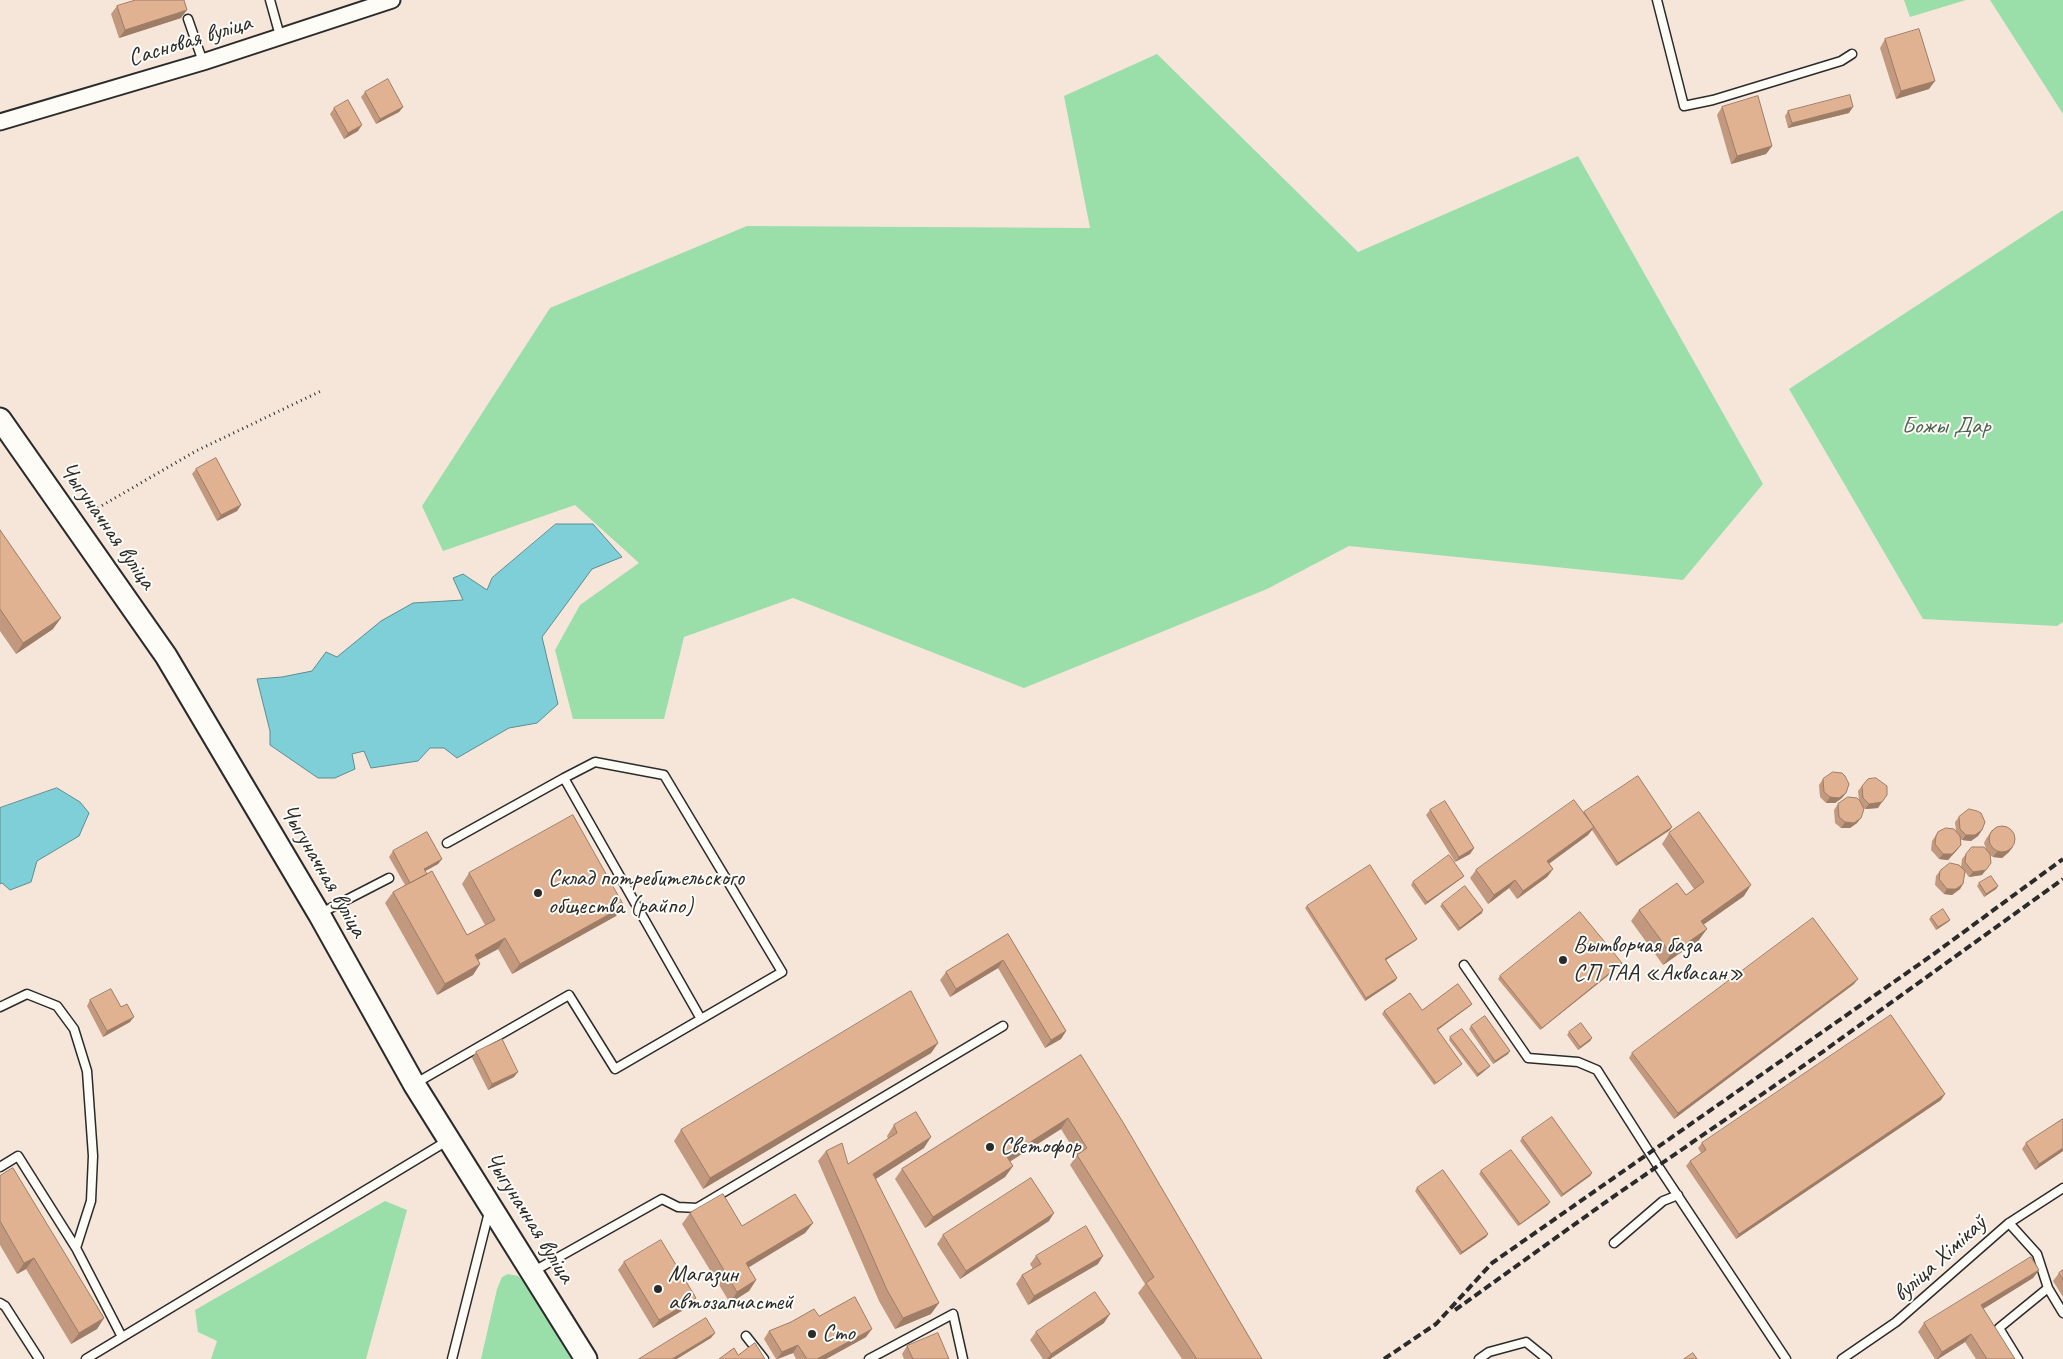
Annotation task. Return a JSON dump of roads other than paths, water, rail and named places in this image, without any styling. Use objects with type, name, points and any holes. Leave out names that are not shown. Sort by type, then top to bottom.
[{"type":"street","name":"Сасновая вуліца","points":[[0,122],[203,62],[392,0]]},
{"type":"street","name":"Чыгуначная вуліца","points":[[0,419],[166,656],[319,914],[414,1084],[586,1359]]},
{"type":"lane","points":[[270,0],[280,36]]},
{"type":"lane","points":[[1656,0],[1684,106],[1713,100],[1841,61],[1852,54]]},
{"type":"lane","points":[[188,19],[203,62]]},
{"type":"lane","points":[[414,1084],[569,996],[615,1069],[782,972],[664,775],[595,762],[447,843]]},
{"type":"lane","points":[[564,778],[701,1019]]},
{"type":"lane","points":[[319,914],[389,878]]},
{"type":"lane","points":[[1464,965],[1528,1058],[1578,1062],[1597,1070],[1786,1359]]},
{"type":"lane","points":[[0,1007],[27,994],[57,1006],[74,1029],[80,1046],[88,1072],[93,1156],[91,1201],[76,1248]]},
{"type":"lane","points":[[532,1272],[662,1199],[678,1206],[697,1208],[1003,1026]]},
{"type":"lane","points":[[86,1359],[449,1140]]},
{"type":"lane","points":[[0,1167],[18,1156],[76,1248],[122,1337]]},
{"type":"lane","name":"вуліца Хімікаў","points":[[1842,1359],[1896,1322],[2009,1223],[2063,1188]]},
{"type":"lane","points":[[1614,1243],[1663,1201],[1678,1195]]},
{"type":"lane","points":[[452,1359],[490,1208]]},
{"type":"lane","points":[[2009,1223],[2038,1254],[2048,1288],[2063,1313]]},
{"type":"lane","points":[[2018,1359],[1999,1328],[2048,1288]]},
{"type":"lane","points":[[0,1303],[4,1306],[38,1359]]},
{"type":"lane","points":[[869,1359],[953,1314],[963,1359]]},
{"type":"lane","points":[[746,1336],[764,1359]]},
{"type":"lane","points":[[1480,1359],[1489,1352],[1526,1342],[1547,1359]]},
{"type":"water","points":[[556,524],[593,524],[622,557],[592,569],[542,637],[558,704],[537,723],[509,728],[457,758],[444,748],[430,748],[418,761],[371,768],[364,751],[352,754],[355,769],[335,778],[318,778],[270,745],[270,731],[257,679],[282,677],[312,671],[326,652],[337,657],[381,621],[413,603],[463,600],[453,578],[463,574],[487,590],[492,578]]},
{"type":"water","points":[[57,788],[80,802],[89,813],[79,836],[37,861],[31,882],[10,890],[2,883],[0,884],[0,808]]},
{"type":"railway","points":[[1384,1359],[1436,1324],[1492,1263],[1931,956],[2063,859]]},
{"type":"railway","points":[[1455,1310],[1610,1199],[1803,1066],[2063,879]]},
{"type":"place","name":"Склад потребительского общества (райпо)","points":[[538,893]]},
{"type":"place","name":"Вытворчая база СП ТАА «Аквасан»","points":[[1563,960]]},
{"type":"place","name":"Светофор","points":[[990,1147]]},
{"type":"place","name":"Магазин автозапчастей","points":[[658,1289]]},
{"type":"place","name":"Сто","points":[[812,1334]]},
{"type":"park label","name":"Божы Дар","points":[[1946,427]]}]
